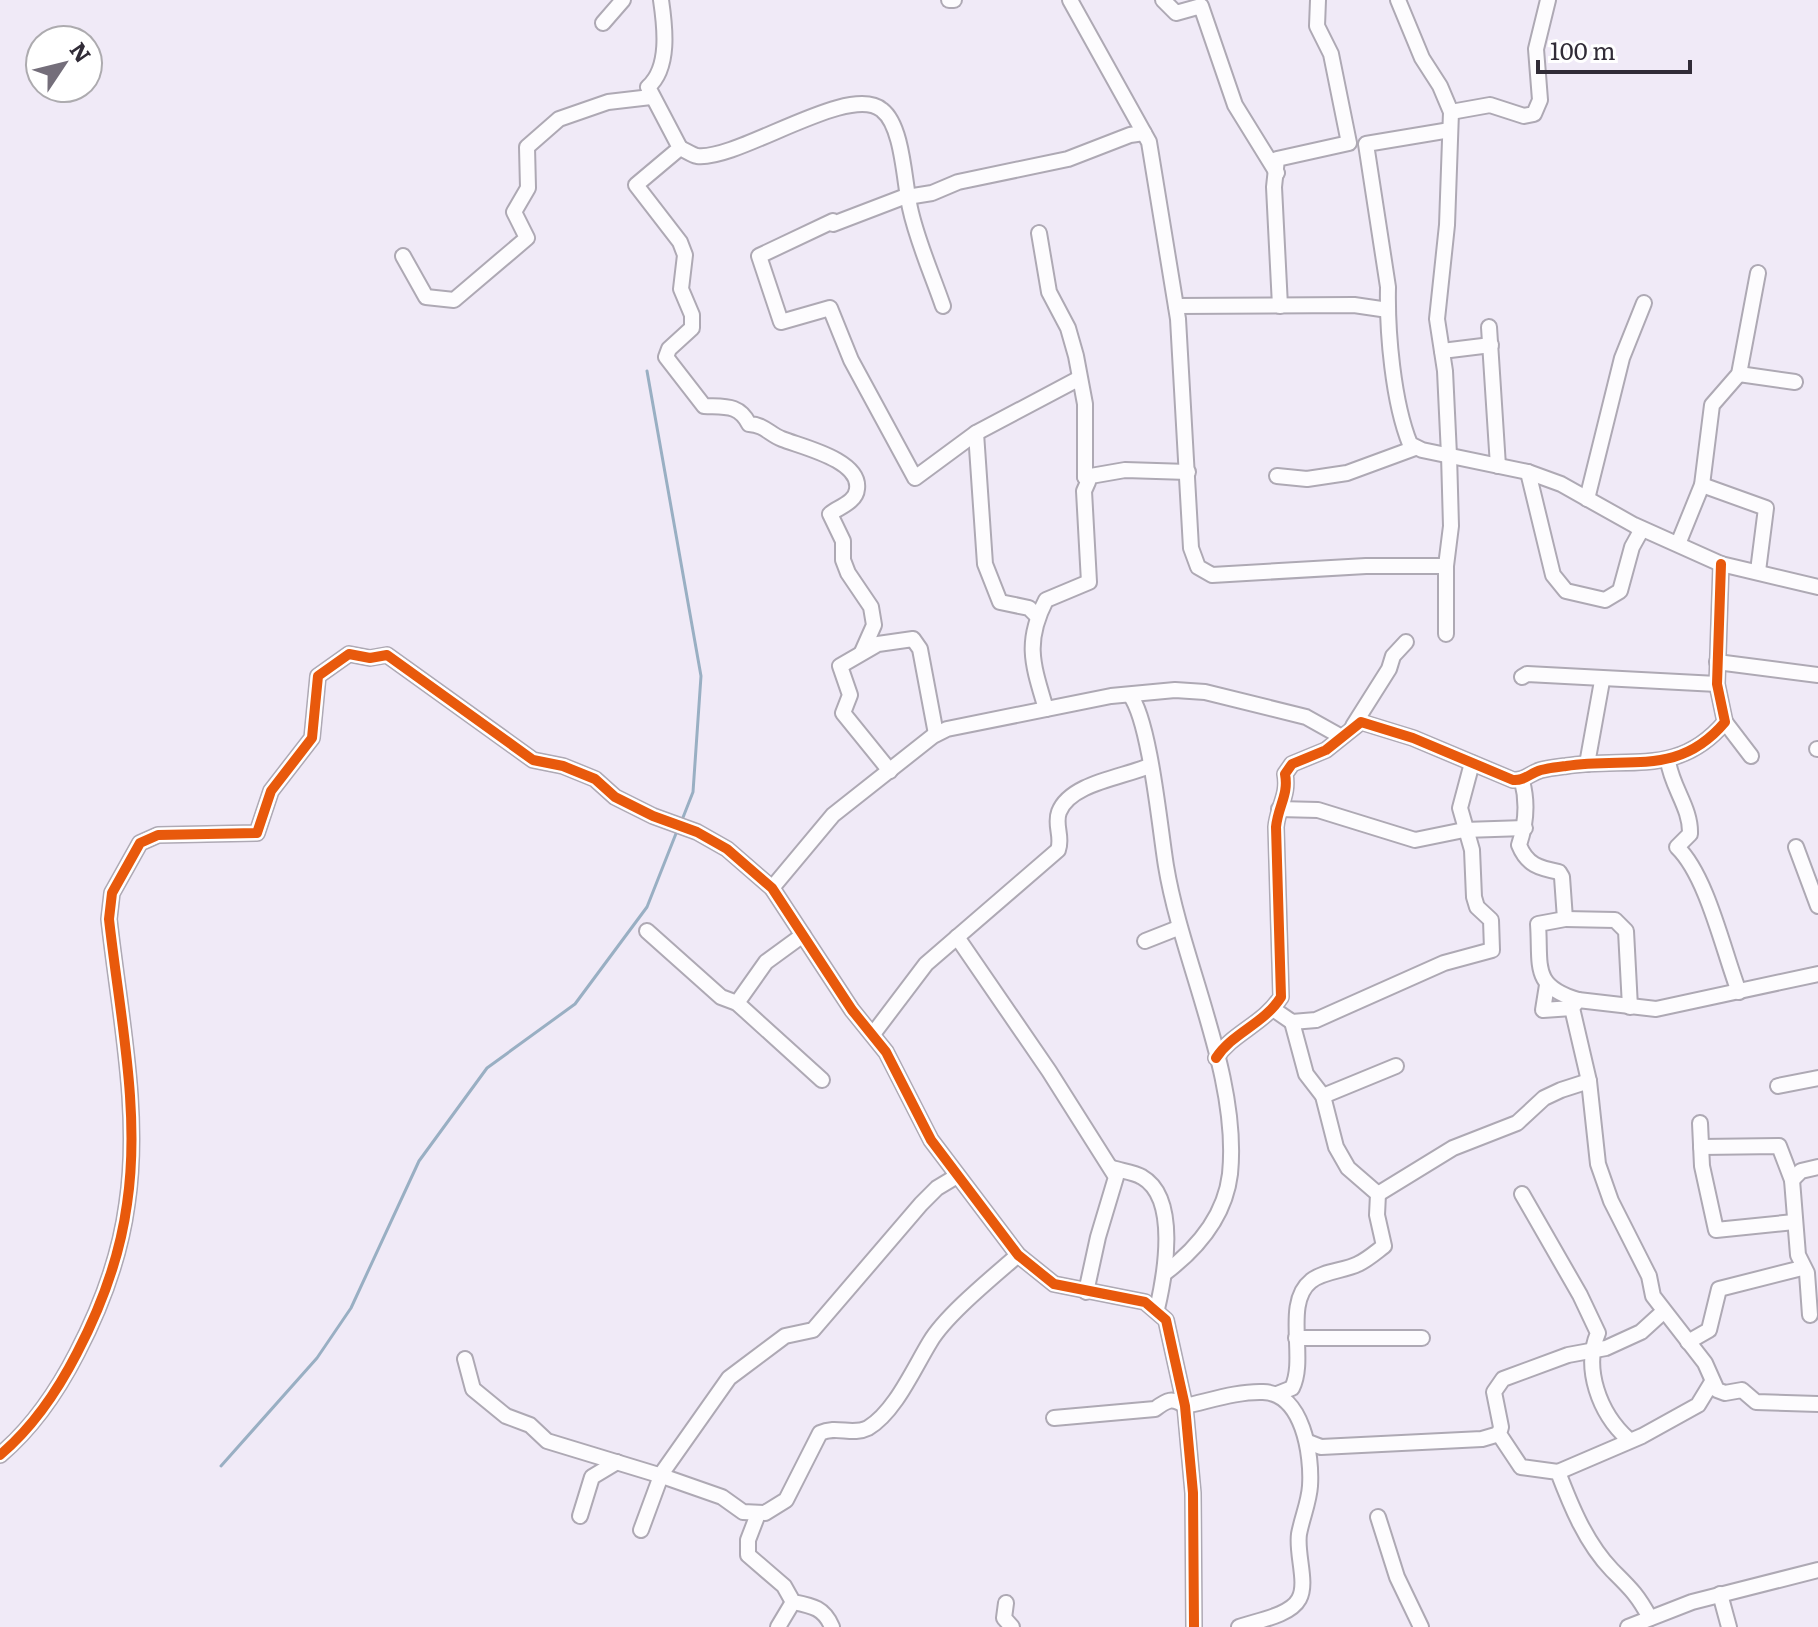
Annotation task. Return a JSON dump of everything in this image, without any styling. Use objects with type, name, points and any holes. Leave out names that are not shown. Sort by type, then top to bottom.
[{"type":"street","points":[[603,23],[623,0]]},
{"type":"street","points":[[661,0],[664,57],[659,78],[648,87],[680,148],[697,156],[721,151],[840,107],[870,104],[882,110],[895,127],[909,198],[943,306]]},
{"type":"street","points":[[1070,0],[1089,40],[1116,77],[1138,129],[1149,142],[1176,306],[1191,548],[1198,567],[1206,574],[1446,566]]},
{"type":"street","points":[[1163,0],[1176,13],[1201,6],[1235,105],[1277,174]]},
{"type":"street","points":[[1280,306],[1274,187],[1277,159],[1349,143],[1331,54],[1317,26],[1318,0]]},
{"type":"street","points":[[1398,0],[1422,58],[1440,86],[1451,112],[1447,225],[1437,305],[1449,455],[1451,526],[1446,566],[1446,634]]},
{"type":"street","points":[[1451,112],[1490,105],[1524,116],[1534,114],[1540,100],[1536,49],[1548,0]]},
{"type":"street","points":[[403,256],[426,297],[454,300],[527,238],[514,212],[528,188],[527,147],[559,119],[608,102],[651,97]]},
{"type":"street","points":[[1078,379],[976,433],[915,478],[851,360],[830,308],[781,322],[759,256],[833,221],[833,224],[878,205],[932,193],[958,182],[1068,159],[1138,129]]},
{"type":"street","points":[[1409,449],[1366,144],[1450,130]]},
{"type":"street","points":[[680,148],[636,185],[680,242],[685,255],[681,289],[692,315],[692,328],[666,353],[668,365],[704,406],[734,407],[743,411],[749,424],[770,429],[778,438],[839,461],[854,476],[858,485],[855,495],[830,514],[843,541],[843,560],[848,573],[871,607],[874,625],[862,652]]},
{"type":"street","points":[[1039,233],[1049,292],[1068,328],[1085,404],[1085,477],[1088,482],[1084,491],[1089,582],[1046,600],[1037,616],[1030,652],[1046,709]]},
{"type":"street","points":[[1678,544],[1702,485],[1712,405],[1739,374],[1758,273]]},
{"type":"street","points":[[1587,499],[1622,358],[1644,303]]},
{"type":"street","points":[[1176,306],[1354,305],[1388,310]]},
{"type":"street","points":[[1489,327],[1498,466]]},
{"type":"street","points":[[1442,351],[1491,345]]},
{"type":"street","points":[[1739,374],[1795,382]]},
{"type":"street","points":[[976,433],[985,564],[990,582],[1000,602],[1029,608],[1037,616]]},
{"type":"street","points":[[1277,476],[1307,479],[1347,473],[1409,449],[1449,455],[1528,472],[1721,564],[1758,571],[1778,580],[1818,587]]},
{"type":"street","points":[[1085,477],[1125,470],[1188,472]]},
{"type":"street","points":[[1528,472],[1553,575],[1566,591],[1605,600],[1620,591],[1632,547],[1642,529]]},
{"type":"street","points":[[1702,485],[1766,508],[1758,571]]},
{"type":"street","points":[[1721,564],[1717,684],[1725,709],[1725,722],[1751,756]]},
{"type":"street","points":[[890,771],[843,713],[850,695],[840,666],[878,644],[913,639],[917,642],[936,734]]},
{"type":"street","points":[[1353,726],[1389,669],[1391,659],[1406,642]]},
{"type":"street","points":[[0,1455],[17,1440],[62,1382],[101,1307],[128,1204],[131,1115],[109,919],[112,893],[140,843],[158,835],[257,833],[271,791],[312,738],[318,676],[349,654],[370,658],[387,655],[533,760],[563,766],[595,779],[615,797],[653,816],[697,832],[727,849],[772,888],[852,1010],[873,1034],[899,1074],[931,1140],[1018,1255],[1054,1284],[1145,1302],[1157,1309],[1166,1320],[1173,1343],[1185,1406],[1193,1493],[1194,1627]]},
{"type":"street","points":[[1717,662],[1818,675]]},
{"type":"street","points":[[1522,677],[1527,674],[1602,681],[1717,684]]},
{"type":"street","points":[[1587,764],[1602,681]]},
{"type":"street","points":[[772,888],[833,815],[936,734],[1046,709],[1149,691],[1205,692],[1306,717],[1340,736]]},
{"type":"street","points":[[1130,695],[1140,716],[1162,822],[1166,866],[1178,928],[1200,987],[1230,1121],[1230,1174],[1223,1207],[1208,1232],[1165,1273]]},
{"type":"street","points":[[1216,1058],[1225,1044],[1273,1009],[1281,997],[1283,982],[1276,900],[1279,809],[1287,792],[1285,774],[1292,764],[1326,750],[1361,722],[1522,781],[1542,770],[1587,764],[1668,761],[1712,738],[1725,722]]},
{"type":"street","points":[[1668,761],[1672,785],[1688,812],[1690,825],[1690,834],[1677,847],[1690,860],[1703,888],[1739,992]]},
{"type":"street","points":[[1273,1009],[1292,1022],[1316,1020],[1444,963],[1492,950],[1491,920],[1477,907],[1472,850],[1460,808],[1472,763]]},
{"type":"street","points":[[873,1034],[926,964],[1058,850],[1057,820],[1063,804],[1103,779],[1134,773],[1151,774]]},
{"type":"street","points":[[1522,781],[1526,795],[1525,828],[1519,845],[1524,858],[1536,867],[1559,872],[1565,919]]},
{"type":"street","points":[[1279,809],[1318,810],[1415,840],[1464,830],[1525,828]]},
{"type":"street","points":[[1796,847],[1818,906]]},
{"type":"street","points":[[1630,1007],[1626,931],[1615,920],[1565,919],[1538,924],[1541,974],[1554,993],[1575,1004],[1656,1009],[1818,974]]},
{"type":"street","points":[[1145,941],[1178,928]]},
{"type":"street","points":[[647,931],[721,997],[737,1003],[822,1080]]},
{"type":"street","points":[[737,1003],[766,962],[803,935]]},
{"type":"street","points":[[957,937],[1112,1168],[1117,1182],[1098,1237],[1086,1292]]},
{"type":"street","points":[[1575,1004],[1589,1081],[1598,1164],[1611,1201],[1649,1276],[1653,1296],[1710,1370],[1717,1390],[1725,1393],[1742,1390],[1756,1402],[1818,1404]]},
{"type":"street","points":[[1292,1022],[1306,1074],[1323,1096],[1336,1147],[1348,1168],[1378,1194]]},
{"type":"street","points":[[1323,1096],[1396,1066]]},
{"type":"street","points":[[1778,1086],[1818,1078]]},
{"type":"street","points":[[1378,1194],[1453,1148],[1517,1123],[1544,1098],[1589,1081]]},
{"type":"street","points":[[1700,1123],[1702,1166],[1716,1230],[1794,1222]]},
{"type":"street","points":[[1701,1147],[1776,1144],[1792,1180],[1794,1222],[1802,1268],[1807,1273],[1810,1315]]},
{"type":"street","points":[[1792,1180],[1801,1171],[1818,1167]]},
{"type":"street","points":[[1112,1168],[1142,1177],[1154,1187],[1163,1204],[1165,1273],[1157,1309]]},
{"type":"street","points":[[641,1530],[662,1476],[679,1444],[729,1378],[785,1336],[813,1330],[921,1204],[957,1176]]},
{"type":"street","points":[[1054,1418],[1155,1409],[1166,1401],[1176,1400],[1185,1406],[1262,1392],[1277,1394],[1292,1388],[1298,1372],[1296,1338],[1300,1297],[1314,1278],[1359,1264],[1384,1246],[1377,1215],[1378,1194]]},
{"type":"street","points":[[1522,1194],[1580,1295],[1598,1333],[1589,1353],[1598,1397],[1628,1439]]},
{"type":"street","points":[[465,1359],[473,1389],[506,1416],[528,1423],[547,1441],[662,1476],[722,1497],[743,1512],[758,1514],[774,1510],[786,1500],[820,1433],[830,1429],[854,1432],[869,1427],[911,1379],[930,1342],[1018,1255]]},
{"type":"street","points":[[1688,1342],[1709,1330],[1719,1289],[1802,1268]]},
{"type":"street","points":[[1663,1312],[1641,1332],[1589,1353],[1568,1355],[1503,1379],[1494,1392],[1501,1427],[1499,1434],[1521,1467],[1558,1472],[1628,1439],[1642,1436],[1698,1405],[1712,1382]]},
{"type":"street","points":[[1296,1338],[1422,1338]]},
{"type":"street","points":[[1239,1627],[1290,1609],[1300,1596],[1303,1583],[1296,1553],[1310,1486],[1308,1442],[1295,1413],[1277,1394]]},
{"type":"street","points":[[1308,1442],[1321,1447],[1420,1443],[1499,1434]]},
{"type":"street","points":[[580,1516],[592,1477],[617,1462]]},
{"type":"street","points":[[1558,1472],[1574,1515],[1613,1571],[1637,1593],[1650,1618]]},
{"type":"street","points":[[758,1514],[748,1540],[748,1555],[784,1586],[793,1602],[818,1607],[827,1614],[832,1627]]},
{"type":"street","points":[[1378,1517],[1397,1577],[1421,1627]]},
{"type":"street","points":[[1628,1627],[1720,1594],[1818,1570]]},
{"type":"street","points":[[1720,1594],[1729,1627]]},
{"type":"street","points":[[778,1627],[793,1602]]},
{"type":"street","points":[[1006,1603],[1004,1618],[1012,1627]]},
{"type":"waterway","points":[[647,371],[701,676],[693,792],[682,820]]},
{"type":"waterway","points":[[221,1466],[317,1358],[351,1308],[419,1161],[487,1068],[575,1004],[647,907],[677,831]]},
{"type":"cycle path","points":[[1216,1058],[1281,997],[1276,827],[1286,788],[1285,774],[1292,764],[1326,750],[1361,722],[1413,738],[1513,780],[1550,768],[1651,761],[1689,751],[1707,740],[1725,722],[1717,684],[1721,564]]},
{"type":"cycle path","points":[[0,1455],[43,1408],[77,1353],[108,1281],[124,1223],[132,1133],[127,1061],[109,919],[112,893],[140,843],[158,835],[257,833],[271,791],[312,738],[318,676],[349,654],[370,658],[387,655],[533,760],[563,766],[595,779],[615,797],[653,816],[697,832],[727,849],[772,888],[852,1010],[886,1052],[931,1140],[1018,1255],[1054,1284],[1145,1302],[1166,1320],[1185,1406],[1193,1493],[1194,1627]]}]
